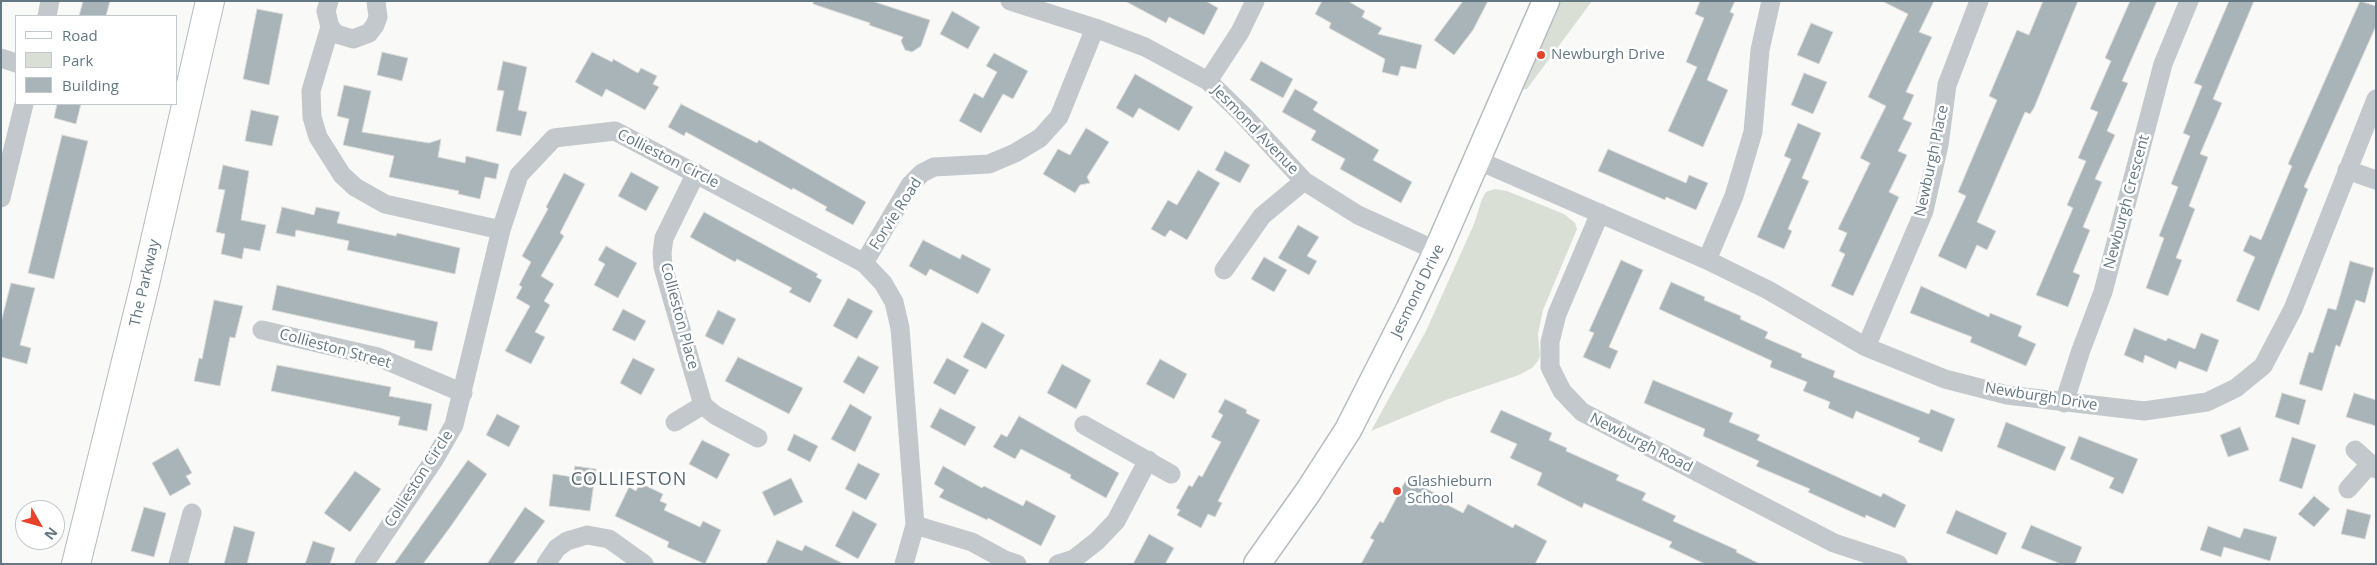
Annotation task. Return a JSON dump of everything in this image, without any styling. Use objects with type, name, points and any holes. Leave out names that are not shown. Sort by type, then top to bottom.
[{"type":"main road","name":"The Parkway","points":[[76,564],[145,284],[210,1]]},
{"type":"street","points":[[47,15],[50,1]]},
{"type":"street","points":[[329,1],[326,11],[330,27],[311,91],[312,116],[318,137],[342,175],[355,187],[385,204],[500,230]]},
{"type":"street","points":[[330,27],[344,38],[362,37],[375,25],[378,17],[376,1]]},
{"type":"street","name":"Jesmond Avenue","points":[[1010,1],[1095,28],[1145,47],[1208,81],[1244,116],[1304,181],[1358,215],[1438,251]]},
{"type":"street","points":[[1208,81],[1240,32],[1255,1]]},
{"type":"street","name":"Jesmond Drive","points":[[1257,564],[1308,492],[1348,430],[1438,251],[1546,1]]},
{"type":"street","points":[[1707,260],[1734,196],[1753,132],[1760,50],[1771,1]]},
{"type":"street","name":"Newburgh Place","points":[[1866,347],[1924,211],[1938,145],[1947,85],[1979,1]]},
{"type":"street","name":"Newburgh Crescent","points":[[2064,403],[2081,350],[2104,292],[2163,64],[2189,1]]},
{"type":"street","name":"Forvie Road","points":[[864,263],[910,186],[922,173],[934,166],[989,164],[1015,153],[1040,138],[1059,117],[1095,28]]},
{"type":"street","points":[[1,58],[15,63]]},
{"type":"street","name":"Newburgh Drive","points":[[1477,160],[1707,260],[1768,290],[1866,347],[1945,379],[2007,395],[2144,411],[2207,402],[2236,388],[2263,366],[2293,309],[2346,170],[2376,99]]},
{"type":"street","points":[[1,198],[24,105]]},
{"type":"street","name":"Collieston Circle","points":[[364,564],[434,460],[454,425],[500,230],[519,175],[554,138],[615,131],[696,172],[864,263],[883,283],[894,302],[900,328],[915,525],[904,564]]},
{"type":"street","points":[[2346,170],[2376,180]]},
{"type":"street","name":"Collieston Place","points":[[696,172],[664,238],[662,253],[663,267],[704,405]]},
{"type":"street","points":[[1224,270],[1262,216],[1304,181]]},
{"type":"street","name":"Newburgh Road","points":[[1600,213],[1556,314],[1550,342],[1550,366],[1562,391],[1582,412],[1834,543],[1898,564]]},
{"type":"street","name":"Collieston Street","points":[[262,330],[378,357],[463,393]]},
{"type":"street","points":[[675,422],[704,405],[715,416],[758,438]]},
{"type":"street","points":[[1084,425],[1171,474]]},
{"type":"street","points":[[2348,489],[2373,467],[2355,450]]},
{"type":"street","points":[[1058,564],[1074,559],[1097,541],[1116,521],[1148,460]]},
{"type":"street","points":[[178,564],[192,512]]},
{"type":"street","points":[[915,525],[972,542],[1005,560],[1017,564]]},
{"type":"street","points":[[546,564],[562,545],[577,537],[587,535],[608,539],[644,564]]},
{"type":"green space","points":[[1556,1],[1592,1],[1527,89],[1518,90]]},
{"type":"green space","points":[[1495,189],[1507,191],[1564,214],[1575,223],[1577,229],[1543,310],[1538,334],[1540,356],[1538,361],[1532,368],[1519,375],[1446,400],[1371,431],[1426,331],[1474,224],[1482,199],[1486,192]]},
{"type":"building","points":[[83,1],[110,1],[106,15],[79,15]]},
{"type":"building","points":[[813,1],[872,1],[930,20],[921,46],[912,52],[905,50],[901,41],[903,37],[869,25],[870,23],[813,4]]},
{"type":"building","points":[[1125,1],[1206,1],[1218,8],[1204,35],[1169,17],[1166,23]]},
{"type":"building","points":[[1322,1],[1348,1],[1365,11],[1362,17],[1382,28],[1378,34],[1422,45],[1416,69],[1401,66],[1398,76],[1382,72],[1385,59],[1329,28],[1331,23],[1315,14]]},
{"type":"building","points":[[1463,1],[1488,1],[1473,30],[1454,55],[1434,40]]},
{"type":"building","points":[[1700,1],[1735,1],[1730,12],[1734,14],[1707,80],[1728,90],[1703,147],[1668,131],[1697,67],[1686,62],[1704,18],[1695,14]]},
{"type":"building","points":[[1882,1],[1934,1],[1919,32],[1932,37],[1906,92],[1914,95],[1903,119],[1912,123],[1898,151],[1907,155],[1889,192],[1899,197],[1853,296],[1831,286],[1845,254],[1839,251],[1847,233],[1838,229],[1870,163],[1860,158],[1886,106],[1868,97],[1908,14]]},
{"type":"building","points":[[2043,1],[2078,1],[2034,108],[2030,114],[2025,112],[1977,222],[1996,231],[1987,250],[1977,245],[1966,269],[1938,256],[1966,196],[1958,192],[1997,100],[1989,96],[2017,30],[2029,35]]},
{"type":"building","points":[[2130,1],[2157,1],[2122,81],[2128,83],[2107,131],[2115,135],[2095,179],[2102,182],[2083,227],[2090,230],[2073,272],[2080,275],[2068,307],[2036,295],[2073,208],[2067,205],[2086,161],[2078,158],[2098,112],[2090,109],[2111,61],[2105,58]]},
{"type":"building","points":[[2229,1],[2254,1],[2213,99],[2222,103],[2200,154],[2208,157],[2189,206],[2195,209],[2176,258],[2182,260],[2168,296],[2146,288],[2164,238],[2159,236],[2178,187],[2171,184],[2190,136],[2183,133],[2202,86],[2194,83]]},
{"type":"building","points":[[2360,1],[2376,6],[2376,26],[2304,187],[2308,189],[2259,311],[2236,301],[2255,257],[2243,251],[2250,235],[2261,240],[2292,166],[2288,164]]},
{"type":"building","points":[[257,9],[283,14],[269,85],[243,79]]},
{"type":"building","points":[[952,11],[980,27],[968,49],[940,34]]},
{"type":"building","points":[[1811,23],[1833,32],[1819,64],[1797,55]]},
{"type":"building","points":[[382,52],[408,58],[402,81],[377,75]]},
{"type":"building","points":[[592,52],[612,62],[613,59],[638,73],[641,68],[657,76],[653,84],[659,87],[645,110],[606,89],[602,97],[575,82]]},
{"type":"building","points":[[994,53],[1028,71],[1013,99],[1003,94],[981,133],[959,121],[974,93],[983,98],[997,72],[986,66]]},
{"type":"building","points":[[503,61],[527,67],[518,110],[527,112],[521,136],[496,131],[504,91],[497,90]]},
{"type":"building","points":[[1261,61],[1293,79],[1283,98],[1250,80]]},
{"type":"building","points":[[1804,73],[1827,82],[1813,114],[1791,105]]},
{"type":"building","points":[[1135,74],[1193,107],[1179,131],[1139,108],[1133,118],[1116,108]]},
{"type":"building","points":[[344,85],[371,91],[362,132],[429,143],[441,139],[438,157],[465,163],[466,156],[499,164],[496,179],[485,177],[480,199],[458,194],[459,191],[389,177],[394,156],[343,145],[349,119],[337,116]]},
{"type":"building","points":[[1295,89],[1318,102],[1313,110],[1379,150],[1373,160],[1412,182],[1401,203],[1340,169],[1345,159],[1311,140],[1316,131],[1282,112]]},
{"type":"building","points":[[681,104],[757,143],[759,140],[866,202],[853,225],[825,210],[827,207],[793,188],[792,190],[686,132],[684,136],[668,127]]},
{"type":"building","points":[[57,105],[81,105],[76,124],[54,118]]},
{"type":"building","points":[[251,110],[279,116],[272,146],[245,141]]},
{"type":"building","points":[[1798,123],[1821,133],[1802,178],[1809,181],[1788,229],[1792,231],[1784,249],[1757,237],[1791,159],[1784,156]]},
{"type":"building","points":[[1086,128],[1109,142],[1087,177],[1090,183],[1080,185],[1075,193],[1043,174],[1058,149],[1070,155]]},
{"type":"building","points":[[62,135],[88,141],[54,279],[28,273]]},
{"type":"building","points":[[1608,149],[1686,183],[1689,175],[1708,183],[1696,210],[1666,197],[1665,200],[1598,171]]},
{"type":"building","points":[[1225,151],[1250,165],[1240,183],[1215,170]]},
{"type":"building","points":[[223,165],[249,171],[241,220],[266,225],[260,251],[244,248],[242,259],[221,254],[225,234],[216,232],[225,190],[218,189]]},
{"type":"building","points":[[1198,170],[1220,183],[1187,240],[1170,230],[1165,237],[1151,229],[1168,200],[1177,205]]},
{"type":"building","points":[[631,172],[659,187],[646,211],[618,196]]},
{"type":"building","points":[[564,173],[585,184],[560,233],[564,236],[541,276],[554,284],[544,301],[550,305],[535,332],[545,337],[531,364],[505,351],[530,306],[516,298],[522,287],[519,285],[531,262],[522,256],[548,209],[546,207]]},
{"type":"building","points":[[282,207],[314,215],[316,207],[340,212],[337,223],[396,236],[397,233],[460,248],[455,274],[347,250],[349,241],[296,230],[295,237],[276,233]]},
{"type":"building","points":[[704,212],[818,274],[816,277],[822,280],[810,303],[789,292],[792,288],[737,259],[735,262],[690,237]]},
{"type":"building","points":[[1298,225],[1319,237],[1307,256],[1317,261],[1309,275],[1278,258]]},
{"type":"building","points":[[923,240],[960,259],[962,254],[991,269],[978,294],[930,269],[926,276],[909,266]]},
{"type":"building","points":[[606,246],[637,263],[618,298],[594,285],[605,264],[598,260]]},
{"type":"building","points":[[1264,257],[1287,270],[1274,292],[1251,279]]},
{"type":"building","points":[[1621,260],[1643,270],[1609,347],[1618,351],[1610,369],[1583,357],[1594,333],[1589,331]]},
{"type":"building","points":[[2350,261],[2374,268],[2365,303],[2356,300],[2340,347],[2336,345],[2322,391],[2299,384],[2309,352],[2313,353],[2328,308],[2336,310]]},
{"type":"building","points":[[1671,282],[1705,297],[1704,300],[1741,316],[1740,319],[1768,332],[1765,338],[1802,354],[1801,357],[1835,371],[1833,377],[1929,414],[1931,409],[1955,419],[1942,452],[1918,442],[1920,438],[1856,411],[1853,419],[1828,408],[1830,402],[1803,391],[1807,382],[1770,367],[1772,361],[1659,309]]},
{"type":"building","points":[[11,283],[35,288],[20,345],[31,348],[27,364],[1,357],[1,322]]},
{"type":"building","points":[[277,285],[438,322],[432,351],[414,348],[415,341],[272,310]]},
{"type":"building","points":[[1921,286],[1989,317],[1990,313],[2022,326],[2018,336],[2036,344],[2026,366],[1970,342],[1972,337],[1910,313]]},
{"type":"building","points":[[848,298],[873,311],[857,339],[833,326]]},
{"type":"building","points":[[214,300],[243,306],[235,338],[230,337],[220,386],[194,381],[199,358],[202,359]]},
{"type":"building","points":[[623,309],[646,321],[635,341],[612,330]]},
{"type":"building","points":[[718,310],[736,319],[723,345],[705,336]]},
{"type":"building","points":[[982,322],[1005,335],[986,369],[963,357]]},
{"type":"building","points":[[2134,328],[2166,341],[2168,338],[2195,349],[2201,333],[2219,340],[2207,372],[2179,361],[2176,369],[2145,355],[2143,363],[2124,355]]},
{"type":"building","points":[[858,356],[879,367],[864,394],[843,382]]},
{"type":"building","points":[[738,357],[803,388],[789,414],[725,381]]},
{"type":"building","points":[[633,358],[655,369],[641,395],[620,383]]},
{"type":"building","points":[[947,358],[969,370],[955,395],[933,383]]},
{"type":"building","points":[[1160,359],[1187,374],[1174,399],[1146,384]]},
{"type":"building","points":[[1062,364],[1091,380],[1076,409],[1047,393]]},
{"type":"building","points":[[277,365],[391,387],[389,396],[432,404],[427,431],[398,425],[400,417],[271,391]]},
{"type":"building","points":[[1653,380],[1733,413],[1729,422],[1760,435],[1757,440],[1881,497],[1883,493],[1906,505],[1895,528],[1866,515],[1865,518],[1808,492],[1810,489],[1756,466],[1759,461],[1703,436],[1705,429],[1644,403]]},
{"type":"building","points":[[2282,393],[2306,400],[2299,425],[2275,417]]},
{"type":"building","points":[[2354,393],[2376,400],[2376,426],[2346,417]]},
{"type":"building","points":[[1225,399],[1247,410],[1246,413],[1260,420],[1218,501],[1222,503],[1215,517],[1208,514],[1201,528],[1177,515],[1180,510],[1176,508],[1189,485],[1192,487],[1199,475],[1202,477],[1221,442],[1211,437],[1223,415],[1218,412]]},
{"type":"building","points":[[850,404],[872,417],[855,452],[831,439]]},
{"type":"building","points":[[940,408],[976,427],[965,446],[930,427]]},
{"type":"building","points":[[1501,410],[1552,433],[1549,440],[1567,448],[1566,451],[1619,475],[1616,480],[1646,493],[1642,500],[1676,516],[1673,521],[1737,550],[1736,552],[1760,564],[1705,564],[1669,547],[1672,542],[1584,503],[1582,508],[1537,485],[1542,473],[1510,458],[1517,444],[1490,432]]},
{"type":"building","points":[[497,414],[520,426],[509,447],[486,435]]},
{"type":"building","points":[[1019,416],[1119,473],[1106,498],[1070,478],[1071,475],[1021,449],[1015,459],[993,447],[1001,434],[1007,437]]},
{"type":"building","points":[[2006,422],[2066,447],[2055,471],[1997,447]]},
{"type":"building","points":[[2240,427],[2249,450],[2228,457],[2220,435]]},
{"type":"building","points":[[794,434],[818,446],[810,462],[787,450]]},
{"type":"building","points":[[2079,436],[2138,459],[2123,494],[2109,488],[2114,478],[2070,459]]},
{"type":"building","points":[[2292,437],[2316,445],[2302,489],[2279,481]]},
{"type":"building","points":[[702,440],[730,454],[717,479],[689,464]]},
{"type":"building","points":[[178,448],[192,473],[186,476],[191,484],[170,496],[152,463]]},
{"type":"building","points":[[468,460],[487,474],[451,526],[423,564],[394,564]]},
{"type":"building","points":[[858,463],[880,474],[866,500],[845,489]]},
{"type":"building","points":[[575,466],[596,469],[590,511],[549,506],[553,474],[573,477]]},
{"type":"building","points":[[943,466],[982,488],[984,486],[1023,506],[1026,500],[1056,516],[1041,546],[988,518],[987,520],[939,497],[944,490],[934,484]]},
{"type":"building","points":[[355,471],[381,489],[350,532],[324,513]]},
{"type":"building","points":[[791,478],[803,502],[774,516],[762,492]]},
{"type":"building","points":[[1407,478],[1438,495],[1436,499],[1463,513],[1468,504],[1513,528],[1515,524],[1547,541],[1535,564],[1361,564],[1374,540],[1370,538],[1380,521],[1383,523]]},
{"type":"building","points":[[640,483],[663,494],[660,501],[667,504],[664,510],[700,527],[703,521],[721,530],[705,564],[667,547],[669,542],[615,516],[629,487],[636,491]]},
{"type":"building","points":[[2314,496],[2330,509],[2314,527],[2298,514]]},
{"type":"building","points":[[144,507],[166,513],[154,557],[131,551]]},
{"type":"building","points":[[525,507],[545,521],[513,564],[487,564]]},
{"type":"building","points":[[2347,509],[2371,515],[2365,539],[2341,534]]},
{"type":"building","points":[[1956,510],[2007,533],[1997,555],[1946,533]]},
{"type":"building","points":[[853,511],[877,524],[858,559],[835,546]]},
{"type":"building","points":[[2031,525],[2082,547],[2075,564],[2061,564],[2021,548]]},
{"type":"building","points":[[234,526],[255,532],[247,564],[224,564]]},
{"type":"building","points":[[2208,526],[2240,538],[2244,528],[2277,537],[2270,561],[2224,547],[2221,557],[2200,550]]},
{"type":"building","points":[[1149,534],[1174,548],[1165,564],[1133,564]]},
{"type":"building","points":[[777,540],[802,551],[805,545],[844,564],[766,564]]},
{"type":"building","points":[[313,541],[335,548],[330,564],[305,564]]},
{"type":"place","name":"Newburgh Drive","points":[[1541,55]]},
{"type":"place","name":"Glashieburn School","points":[[1397,491]]},
{"type":"district","name":"COLLIESTON","points":[[629,480]]}]
